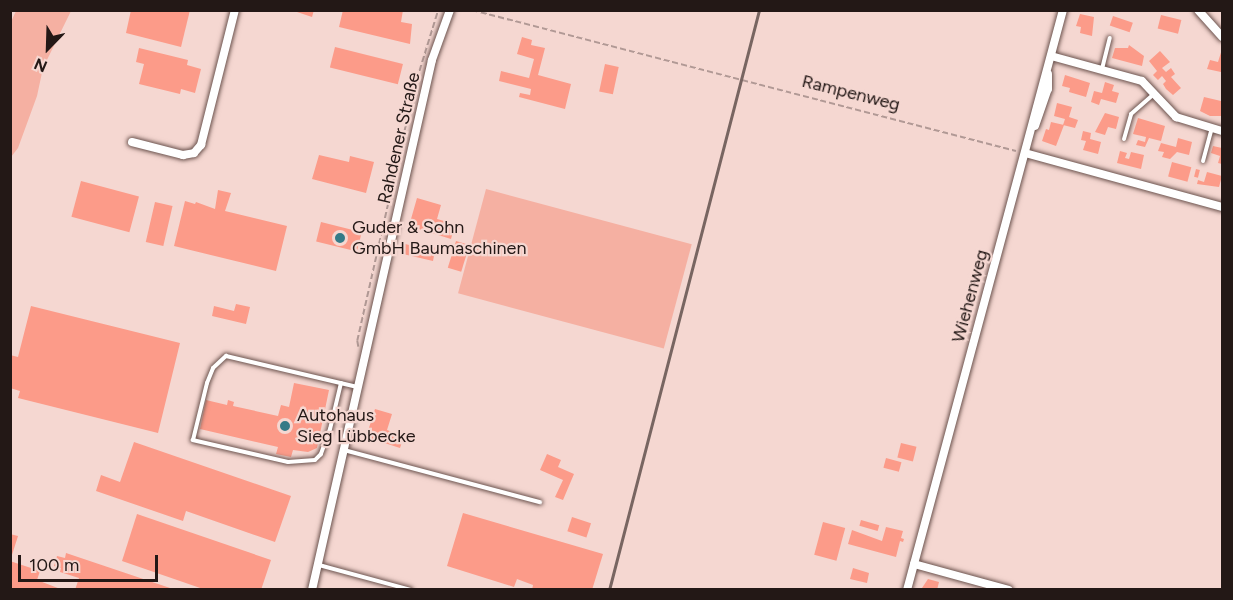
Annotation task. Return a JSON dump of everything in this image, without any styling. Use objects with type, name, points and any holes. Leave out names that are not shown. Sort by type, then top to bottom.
[{"type":"street","points":[[132,142],[183,155],[194,153],[201,145],[235,10]]},
{"type":"street","name":"Rahdener Straße","points":[[312,590],[432,60],[450,10]]},
{"type":"street","points":[[1063,10],[1051,56],[1142,81],[1176,117],[1222,131]]},
{"type":"street","points":[[1198,10],[1222,38]]},
{"type":"street","name":"Wiehenweg","points":[[907,590],[1030,134],[1041,112],[1048,89],[1047,70],[1051,56]]},
{"type":"street","points":[[1025,153],[1222,207]]},
{"type":"street","points":[[914,564],[1009,590]]},
{"type":"lane","points":[[1102,70],[1110,38]]},
{"type":"lane","points":[[1124,138],[1131,114],[1155,93]]},
{"type":"lane","points":[[1203,161],[1212,128]]},
{"type":"lane","points":[[341,383],[330,429],[321,454],[315,460],[288,462],[193,440],[207,383],[213,368],[226,356],[341,383],[357,387]]},
{"type":"lane","points":[[343,450],[540,502]]},
{"type":"lane","points":[[318,565],[411,590]]},
{"type":"path","points":[[358,351],[357,341],[414,88],[438,10]]},
{"type":"path","name":"Rampenweg","points":[[471,10],[1025,153]]},
{"type":"shaded area","points":[[16,11],[71,11],[43,68],[37,96],[18,148],[11,157],[10,24]]},
{"type":"shaded area","points":[[486,189],[692,244],[664,348],[458,293]]},
{"type":"building","points":[[131,10],[190,10],[181,47],[126,33]]},
{"type":"building","points":[[291,10],[314,10],[312,17]]},
{"type":"building","points":[[343,10],[403,10],[401,22],[412,24],[410,44],[339,27]]},
{"type":"building","points":[[1080,14],[1094,17],[1092,36],[1080,33],[1081,27],[1076,26]]},
{"type":"building","points":[[1161,15],[1181,20],[1178,34],[1158,29]]},
{"type":"building","points":[[1113,16],[1133,23],[1130,32],[1110,25]]},
{"type":"building","points":[[522,37],[532,40],[531,45],[545,48],[538,75],[571,84],[565,109],[519,97],[520,93],[530,95],[531,89],[499,81],[501,71],[529,78],[534,59],[517,54]]},
{"type":"building","points":[[1129,45],[1144,56],[1142,66],[1112,58],[1115,48],[1128,48]]},
{"type":"building","points":[[335,47],[403,64],[398,84],[330,67]]},
{"type":"building","points":[[139,48],[188,60],[187,65],[201,69],[195,93],[181,89],[180,94],[139,84],[144,64],[136,62]]},
{"type":"building","points":[[1222,49],[1221,72],[1207,69],[1210,60],[1218,62]]},
{"type":"building","points":[[1160,51],[1170,62],[1162,68],[1166,72],[1171,68],[1175,74],[1171,77],[1181,88],[1173,95],[1163,84],[1166,81],[1162,76],[1158,80],[1153,75],[1157,71],[1149,61]]},
{"type":"building","points":[[605,64],[619,67],[613,94],[599,91]]},
{"type":"building","points":[[1065,75],[1090,83],[1086,97],[1069,92],[1070,88],[1062,86]]},
{"type":"building","points":[[1105,82],[1114,85],[1112,91],[1119,93],[1116,103],[1101,99],[1099,105],[1091,102],[1094,91],[1102,93]]},
{"type":"building","points":[[1204,97],[1221,101],[1222,116],[1210,116],[1200,111]]},
{"type":"building","points":[[1057,103],[1072,107],[1069,117],[1078,120],[1075,128],[1063,125],[1065,119],[1054,116]]},
{"type":"building","points":[[1105,113],[1119,117],[1116,129],[1108,127],[1105,135],[1095,132]]},
{"type":"building","points":[[1138,118],[1165,126],[1161,141],[1149,138],[1145,147],[1136,145],[1138,140],[1145,142],[1146,137],[1133,134]]},
{"type":"building","points":[[1051,122],[1064,125],[1056,146],[1042,141]]},
{"type":"building","points":[[1083,131],[1091,133],[1090,139],[1101,142],[1098,154],[1083,150],[1086,141],[1081,140]]},
{"type":"building","points":[[1178,138],[1192,142],[1189,155],[1177,152],[1170,159],[1162,157],[1164,152],[1158,151],[1161,143],[1176,147]]},
{"type":"building","points":[[1213,146],[1222,148],[1222,164],[1218,163],[1220,156],[1211,153]]},
{"type":"building","points":[[1120,151],[1127,153],[1125,158],[1129,159],[1131,152],[1144,155],[1141,169],[1117,163]]},
{"type":"building","points":[[319,155],[349,162],[350,156],[374,162],[366,193],[312,179]]},
{"type":"building","points":[[1172,162],[1191,167],[1187,182],[1168,176]]},
{"type":"building","points":[[1196,169],[1200,170],[1198,178],[1194,177]]},
{"type":"building","points":[[1207,172],[1222,176],[1219,187],[1197,184],[1198,180],[1204,182]]},
{"type":"building","points":[[81,181],[139,197],[129,232],[71,217]]},
{"type":"building","points":[[218,190],[231,193],[225,211],[287,226],[276,271],[174,246],[185,201],[195,204],[196,202],[215,209]]},
{"type":"building","points":[[417,198],[441,205],[437,219],[455,224],[451,239],[409,226]]},
{"type":"building","points":[[155,202],[173,206],[163,246],[146,242]]},
{"type":"building","points":[[321,222],[362,232],[357,252],[316,241]]},
{"type":"building","points":[[456,241],[469,245],[461,272],[448,268]]},
{"type":"building","points":[[405,244],[431,250],[432,247],[439,248],[438,252],[435,251],[433,261],[403,254]]},
{"type":"building","points":[[236,304],[250,307],[246,324],[212,316],[214,306],[234,311]]},
{"type":"building","points":[[31,306],[180,343],[158,433],[18,398],[20,391],[10,388],[10,355],[18,357]]},
{"type":"building","points":[[294,383],[329,390],[317,448],[308,452],[293,450],[291,457],[276,454],[278,447],[200,429],[206,400],[227,405],[228,400],[234,402],[233,406],[278,416],[281,405],[289,407]]},
{"type":"building","points":[[375,409],[392,414],[387,430],[404,436],[400,448],[366,437]]},
{"type":"building","points":[[134,442],[291,496],[275,542],[186,511],[183,521],[96,491],[101,475],[120,482]]},
{"type":"building","points":[[901,443],[917,447],[913,461],[897,458]]},
{"type":"building","points":[[547,454],[561,460],[558,467],[574,474],[563,500],[555,497],[563,480],[540,470]]},
{"type":"building","points":[[886,458],[901,462],[899,472],[883,468]]},
{"type":"building","points":[[463,513],[603,554],[592,590],[532,590],[533,585],[517,579],[514,587],[447,566]]},
{"type":"building","points":[[137,514],[271,560],[261,590],[206,590],[122,561]]},
{"type":"building","points":[[572,517],[591,523],[586,537],[567,531]]},
{"type":"building","points":[[861,520],[879,525],[878,531],[859,526]]},
{"type":"building","points":[[823,522],[845,528],[836,561],[814,555]]},
{"type":"building","points":[[886,527],[903,531],[901,538],[904,539],[903,542],[900,541],[896,557],[848,544],[852,530],[882,541]]},
{"type":"building","points":[[10,534],[18,536],[11,558],[10,558]]},
{"type":"building","points":[[66,553],[173,590],[75,590],[79,578],[60,572],[61,568],[54,566],[57,556],[65,558]]},
{"type":"building","points":[[10,561],[40,571],[37,580],[63,590],[10,590]]},
{"type":"building","points":[[853,568],[869,573],[867,583],[850,579]]},
{"type":"building","points":[[928,579],[939,582],[937,590],[922,588]]},
{"type":"railway","points":[[609,590],[759,10]]},
{"type":"place","name":"Guder & Sohn GmbH Baumaschinen","points":[[340,238]]},
{"type":"place","name":"Autohaus Sieg Lübbecke","points":[[285,426]]}]
